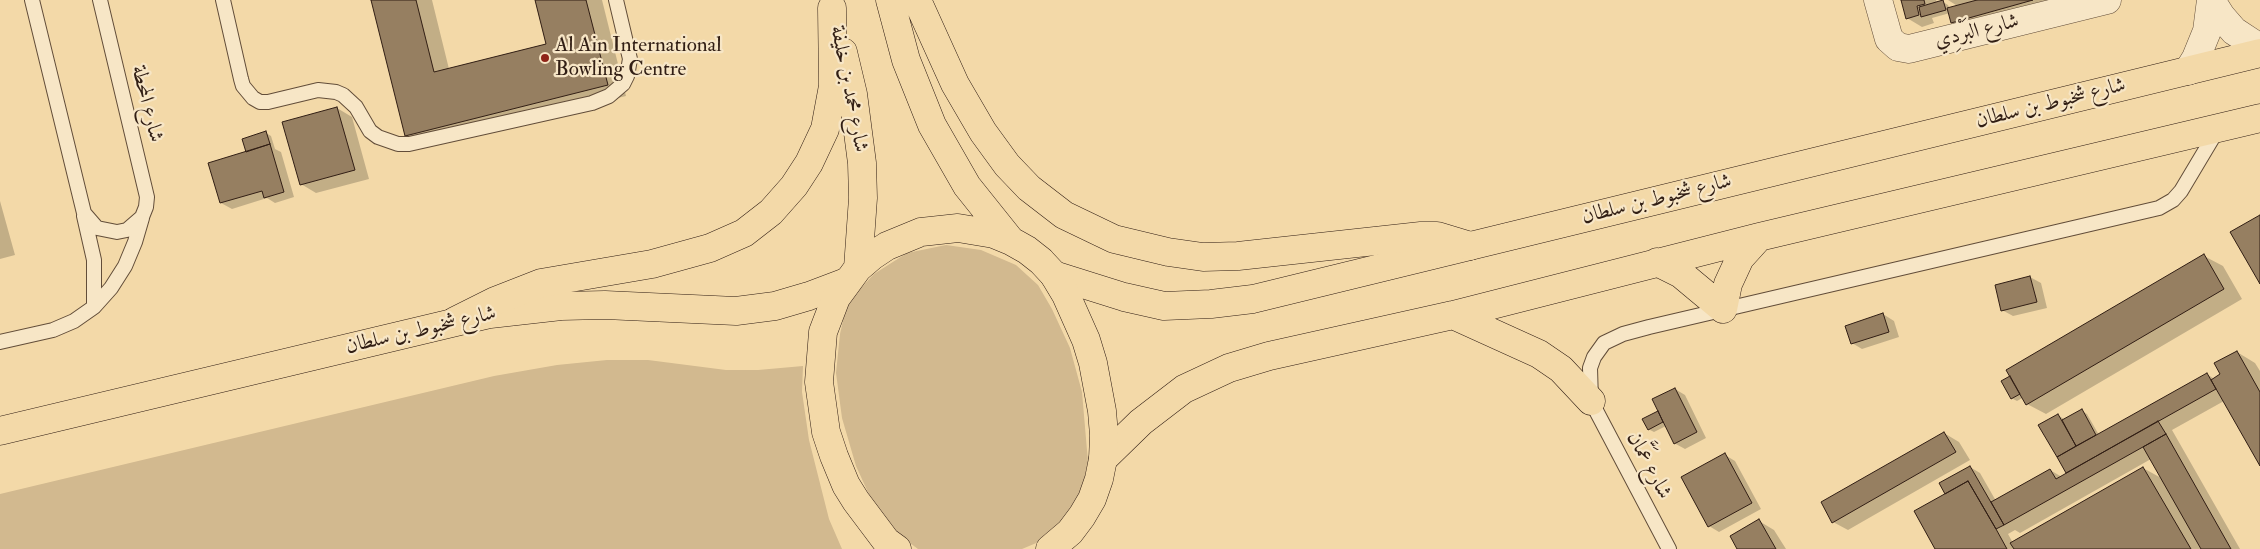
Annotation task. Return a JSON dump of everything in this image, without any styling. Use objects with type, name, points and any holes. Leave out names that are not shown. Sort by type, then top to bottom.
[{"type":"main road","points":[[890,0],[906,60],[932,126],[967,186],[1011,241]]},
{"type":"main road","points":[[917,0],[955,84],[983,132],[1007,165],[1029,188],[1064,215],[1114,239],[1168,252],[1203,257],[1238,256],[1421,236],[1437,236],[1456,240],[1470,246]]},
{"type":"main road","points":[[455,321],[495,300],[541,283],[652,264],[710,248],[744,233],[771,212],[794,186],[809,163],[825,130],[833,86],[831,4]]},
{"type":"main road","name":"شارع محمد بن خليفة","points":[[831,4],[853,94],[859,128],[863,198],[852,275]]},
{"type":"main road","name":"شارع شخبوط بن سلطان","points":[[1054,275],[1124,297],[1164,306],[1210,304],[1254,299],[2260,53]]},
{"type":"main road","points":[[1103,460],[1141,422],[1184,389],[1229,368],[1269,356],[1453,314],[1759,237],[2260,118]]},
{"type":"main road","points":[[897,549],[886,541],[870,522],[846,485],[831,448],[822,407],[819,382],[824,332],[828,314],[852,275],[887,246],[921,232],[940,229],[976,230],[1011,241],[1027,250],[1054,275],[1077,317],[1093,363],[1102,411],[1103,460],[1092,498],[1063,543]]},
{"type":"main road","points":[[1657,262],[1681,274],[1723,309],[1728,284],[1740,258],[1759,237]]},
{"type":"main road","name":"شارع شخبوط بن سلطان","points":[[0,430],[455,321],[517,310],[561,306],[605,305],[736,311],[775,306],[809,296],[852,275]]},
{"type":"main road","points":[[1453,314],[1539,354],[1561,369],[1591,401]]},
{"type":"street","name":"شارع البَرْدِي","points":[[1878,0],[1889,39],[1898,47],[1909,49],[2107,0]]},
{"type":"street","points":[[2211,0],[2221,16],[2234,31],[2260,48]]},
{"type":"street","points":[[2188,71],[2202,45],[2207,30],[2211,0]]},
{"type":"lane","points":[[32,0],[94,260],[94,308]]},
{"type":"lane","name":"شارع المحطة","points":[[0,342],[53,330],[74,321],[94,308],[111,288],[125,266],[146,207],[146,186],[100,0]]},
{"type":"lane","points":[[223,0],[243,86],[253,98],[268,102],[318,90],[336,92],[344,95],[356,107],[370,131],[378,137],[398,144],[409,144],[601,100],[609,96],[623,84],[627,76],[630,58],[616,0]]},
{"type":"lane","points":[[1591,401],[1590,368],[1594,356],[1604,343],[1623,334],[2159,208],[2173,200],[2181,191],[2218,129]]},
{"type":"lane","points":[[84,213],[97,228],[117,232],[126,230],[142,218]]},
{"type":"lane","name":"شارع عَمَّان","points":[[1591,401],[1669,549]]},
{"type":"shaded area","points":[[946,245],[981,250],[1016,265],[1038,285],[1052,309],[1070,348],[1082,392],[1088,462],[1081,495],[1064,521],[1041,541],[1022,549],[918,549],[891,529],[872,501],[856,466],[842,418],[836,373],[840,334],[847,303],[874,274],[907,253]]},
{"type":"shaded area","points":[[607,360],[648,360],[726,370],[758,370],[803,366],[802,392],[809,440],[829,519],[842,549],[0,549],[0,494],[494,376],[557,365]]},
{"type":"building","name":"Al Ain International Bowling Centre","points":[[371,0],[416,0],[434,72],[546,44],[535,0],[586,0],[608,85],[405,136]]},
{"type":"building","points":[[1901,0],[1924,0],[1925,4],[1917,6],[1919,15],[1906,19]]},
{"type":"building","points":[[1943,0],[1946,10],[1921,17],[1919,7]]},
{"type":"building","points":[[1977,0],[2033,0],[1951,23],[1947,8]]},
{"type":"building","points":[[337,107],[355,170],[300,185],[282,122]]},
{"type":"building","points":[[266,131],[270,144],[246,152],[242,139]]},
{"type":"building","points":[[270,144],[284,192],[264,198],[262,191],[220,203],[208,163]]},
{"type":"building","points":[[2260,215],[2260,284],[2230,232]]},
{"type":"building","points":[[2204,254],[2224,289],[2026,405],[2006,370]]},
{"type":"building","points":[[2030,276],[2037,302],[2001,311],[1995,285]]},
{"type":"building","points":[[1883,313],[1889,332],[1851,344],[1845,326]]},
{"type":"building","points":[[2237,351],[2260,392],[2260,466],[2211,380],[2220,374],[2214,363]]},
{"type":"building","points":[[2207,373],[2216,389],[2066,473],[2057,457]]},
{"type":"building","points":[[2010,376],[2020,394],[2011,399],[2001,381]]},
{"type":"building","points":[[1675,388],[1697,432],[1674,444],[1652,399]]},
{"type":"building","points":[[2082,409],[2096,435],[2076,446],[2062,420]]},
{"type":"building","points":[[1658,411],[1663,422],[1648,430],[1642,419]]},
{"type":"building","points":[[2058,414],[2076,446],[2057,457],[2038,425]]},
{"type":"building","points":[[2158,421],[2166,434],[2004,525],[1991,502],[2050,469],[2056,479]]},
{"type":"building","points":[[1944,432],[1956,452],[1832,523],[1821,502]]},
{"type":"building","points":[[2166,434],[2231,549],[2201,549],[2143,447]]},
{"type":"building","points":[[1725,453],[1752,503],[1708,527],[1681,477]]},
{"type":"building","points":[[1970,466],[2004,525],[1996,529],[1968,481],[1945,494],[1939,483]]},
{"type":"building","points":[[2143,467],[2191,549],[2014,549],[2010,543]]},
{"type":"building","points":[[1968,481],[2007,549],[1935,549],[1914,511]]},
{"type":"building","points":[[1759,519],[1776,549],[1737,549],[1730,536]]},
{"type":"place","name":"Al Ain International Bowling Centre","points":[[545,58]]}]
